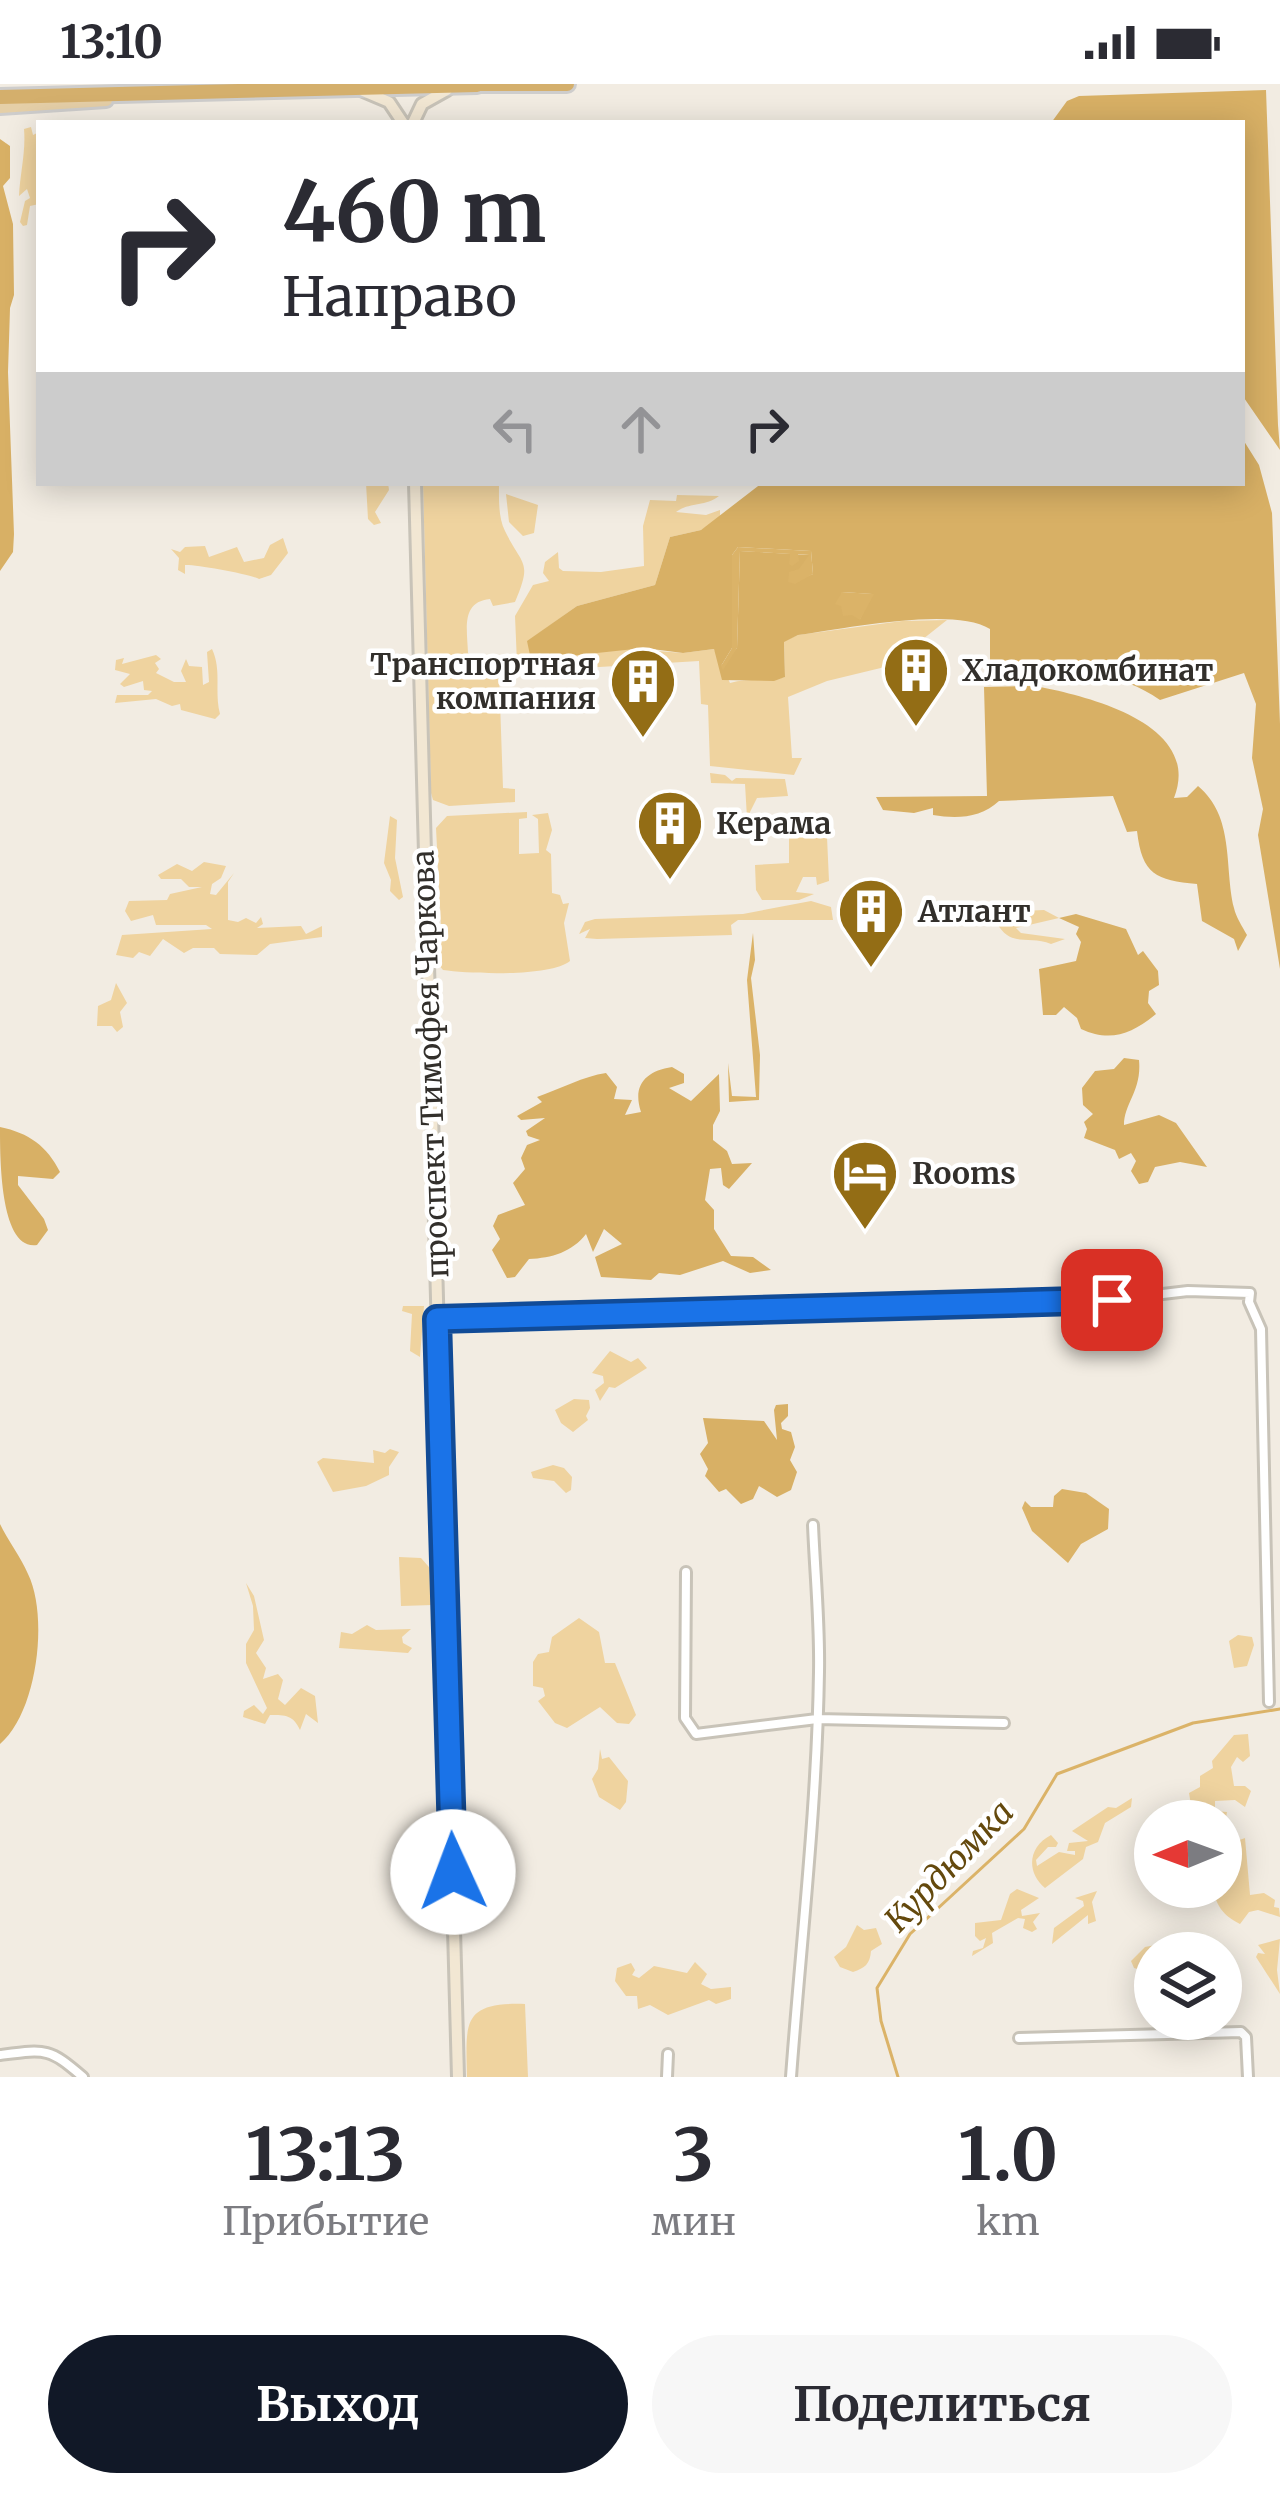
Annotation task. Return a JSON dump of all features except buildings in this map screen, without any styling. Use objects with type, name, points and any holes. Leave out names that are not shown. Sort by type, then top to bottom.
[{"type":"highway","points":[[0,97],[567,84]]},
{"type":"main road","points":[[415,120],[430,96],[471,85]]},
{"type":"main road","points":[[354,88],[380,96],[402,120]]},
{"type":"main road","points":[[0,107],[54,106],[166,92]]},
{"type":"main road","name":"проспект Тимофея Чаркова","points":[[415,486],[458,2077]]},
{"type":"street","points":[[437,1319],[1112,1300],[1188,1291],[1250,1293],[1261,1329],[1269,1702]]},
{"type":"street","points":[[791,2077],[818,1719],[813,1525]]},
{"type":"street","points":[[686,1572],[685,1718],[690,1731],[703,1735],[818,1719],[1004,1723]]},
{"type":"street","points":[[1019,2038],[1241,2032],[1246,2037],[1248,2077]]},
{"type":"street","points":[[0,2055],[45,2051],[59,2055],[83,2075]]},
{"type":"street","points":[[668,2054],[668,2077]]},
{"type":"shaded area","points":[[1266,90],[1280,450],[1245,399],[1245,120],[1053,120],[1067,101],[1079,96]]},
{"type":"shaded area","points":[[31,127],[36,134],[36,205],[30,206],[23,226],[25,201],[30,198],[27,189],[19,196],[24,129]]},
{"type":"shaded area","points":[[0,139],[10,146],[10,178],[3,186],[13,224],[8,372],[14,534],[13,552],[0,571]]},
{"type":"shaded area","points":[[1245,443],[1259,465],[1272,513],[1280,724],[1280,969],[1258,835],[1263,809],[1252,758],[1256,704],[1244,673],[1160,700],[1101,675],[1059,669],[994,669],[990,629],[951,619],[897,621],[798,635],[784,642],[785,677],[774,681],[722,680],[714,649],[683,653],[644,648],[531,660],[527,641],[577,606],[655,585],[670,537],[701,530],[758,486],[1245,486]],"holes":[[[738,547],[811,551],[813,574],[798,580],[810,555],[740,551],[737,648],[721,666],[732,648],[732,555]],[[842,592],[872,594],[860,619],[841,605]]]},
{"type":"shaded area","points":[[366,486],[388,486],[375,512],[381,523],[374,525],[368,519]]},
{"type":"shaded area","points":[[423,486],[499,486],[503,526],[524,570],[515,602],[493,606],[490,599],[470,611],[468,653],[486,667],[517,663],[515,616],[533,585],[549,581],[543,573],[545,562],[558,552],[563,571],[644,566],[643,526],[650,500],[676,501],[677,495],[719,496],[676,512],[706,515],[720,510],[720,518],[701,530],[670,537],[655,585],[577,606],[528,641],[683,653],[714,649],[730,683],[785,677],[784,641],[798,635],[947,620],[889,666],[827,681],[788,697],[792,758],[802,758],[794,775],[710,766],[708,705],[701,704],[699,661],[499,673],[503,788],[515,789],[515,802],[449,806],[433,800]]},
{"type":"shaded area","points":[[506,494],[538,505],[534,533],[523,536],[509,522]]},
{"type":"shaded area","points":[[283,538],[288,553],[271,575],[259,579],[190,565],[185,565],[185,574],[178,570],[179,558],[171,549],[180,552],[185,547],[205,546],[209,557],[237,547],[244,562],[264,558],[270,545]]},
{"type":"shaded area","points":[[738,547],[811,551],[813,574],[795,584],[788,582],[789,572],[799,569],[809,555],[798,554],[799,561],[792,566],[790,554],[740,551],[737,648],[723,670],[732,648],[732,555]]},
{"type":"shaded area","points":[[842,592],[874,594],[860,620],[843,616],[841,606],[835,604]]},
{"type":"shaded area","points":[[212,649],[220,714],[215,719],[156,699],[115,703],[117,695],[152,691],[144,690],[143,681],[120,684],[130,674],[115,670],[116,660],[124,658],[122,664],[156,655],[161,659],[155,663],[156,673],[186,682],[181,671],[186,659],[189,666],[202,667],[203,685],[209,682],[207,652]]},
{"type":"shaded area","points":[[1035,686],[1083,697],[1135,718],[1172,751],[1179,772],[1174,798],[1187,797],[1198,786],[1210,798],[1223,827],[1234,908],[1247,935],[1238,951],[1234,939],[1202,921],[1197,884],[1161,877],[1147,866],[1137,831],[1127,832],[1113,796],[999,801],[977,814],[960,817],[933,815],[933,808],[914,813],[883,810],[876,797],[987,796],[984,687]]},
{"type":"shaded area","points":[[710,773],[732,781],[785,779],[788,796],[757,798],[747,818],[745,784],[711,783]]},
{"type":"shaded area","points":[[527,812],[527,818],[519,819],[519,854],[539,853],[538,819],[532,815],[548,813],[552,830],[546,850],[551,854],[552,893],[560,895],[563,904],[569,903],[564,923],[570,961],[529,972],[443,970],[434,959],[441,926],[436,828],[447,816]]},
{"type":"shaded area","points":[[390,816],[397,820],[395,858],[403,897],[399,900],[390,891],[384,863]]},
{"type":"shaded area","points":[[789,831],[815,831],[827,837],[829,881],[817,885],[816,877],[803,877],[796,892],[814,894],[799,900],[762,900],[756,890],[755,865],[789,863]]},
{"type":"shaded area","points":[[204,862],[226,866],[210,894],[216,895],[234,873],[228,882],[228,920],[246,918],[256,923],[261,917],[263,924],[257,928],[301,926],[306,934],[322,926],[322,937],[270,944],[257,955],[220,954],[214,948],[184,953],[163,939],[150,956],[139,952],[133,958],[116,955],[122,935],[212,929],[156,925],[153,915],[131,921],[125,911],[129,901],[167,900],[170,894],[202,887],[158,875],[177,864],[192,871]]},
{"type":"shaded area","points":[[811,901],[831,907],[833,920],[738,920],[731,925],[732,935],[585,938],[590,929],[579,934],[585,922],[595,919],[743,914]]},
{"type":"shaded area","points":[[1044,910],[1059,918],[1016,928],[1021,933],[1065,939],[1051,944],[1021,940],[1008,936],[997,923],[922,915]]},
{"type":"shaded area","points":[[1076,914],[1126,929],[1138,955],[1143,951],[1158,971],[1159,985],[1149,991],[1148,1003],[1156,1014],[1130,1031],[1102,1035],[1081,1029],[1064,1007],[1056,1015],[1043,1015],[1039,969],[1076,961],[1079,927],[1059,918]]},
{"type":"shaded area","points":[[753,933],[751,978],[760,1055],[759,1100],[729,1102],[728,1063],[732,1096],[756,1097],[747,980]]},
{"type":"shaded area","points":[[116,983],[127,1003],[120,1012],[123,1027],[117,1032],[112,1026],[97,1026],[98,1006],[111,1000]]},
{"type":"shaded area","points":[[1124,1058],[1139,1060],[1139,1071],[1124,1125],[1159,1115],[1176,1123],[1207,1167],[1180,1162],[1155,1167],[1148,1182],[1139,1184],[1131,1171],[1136,1161],[1131,1153],[1119,1159],[1115,1150],[1084,1138],[1084,1122],[1093,1114],[1083,1105],[1082,1088],[1095,1071],[1114,1069]]},
{"type":"shaded area","points":[[672,1067],[684,1074],[684,1083],[669,1088],[691,1101],[719,1074],[720,1111],[713,1140],[727,1151],[732,1164],[752,1163],[729,1189],[723,1185],[721,1168],[710,1169],[705,1200],[714,1210],[714,1229],[731,1256],[753,1257],[771,1270],[750,1273],[723,1261],[680,1275],[659,1273],[651,1280],[601,1277],[595,1257],[622,1244],[604,1229],[593,1252],[586,1234],[561,1253],[529,1259],[515,1277],[507,1278],[492,1250],[500,1239],[493,1226],[498,1215],[525,1205],[513,1183],[525,1169],[521,1158],[527,1145],[540,1140],[526,1131],[545,1118],[521,1120],[517,1116],[542,1102],[537,1097],[606,1073],[617,1087],[614,1099],[632,1100],[625,1115],[641,1112],[638,1094],[643,1081]]},
{"type":"shaded area","points":[[0,1127],[36,1142],[60,1172],[53,1179],[18,1176],[18,1185],[48,1230],[37,1245],[25,1243],[9,1219]]},
{"type":"shaded area","points":[[403,1306],[424,1306],[420,1357],[410,1351],[412,1314],[402,1311]]},
{"type":"shaded area","points":[[610,1351],[631,1362],[638,1358],[647,1368],[609,1387],[600,1401],[595,1390],[604,1383],[603,1376],[592,1373]]},
{"type":"shaded area","points":[[574,1399],[589,1400],[590,1408],[588,1420],[573,1432],[555,1410]]},
{"type":"shaded area","points":[[788,1404],[788,1416],[781,1423],[782,1429],[791,1432],[795,1447],[790,1460],[797,1472],[791,1490],[777,1497],[759,1486],[753,1499],[741,1504],[726,1489],[719,1492],[705,1476],[708,1469],[700,1454],[708,1443],[703,1418],[764,1421],[777,1440],[774,1410],[776,1405]]},
{"type":"shaded area","points":[[390,1449],[399,1452],[389,1475],[366,1486],[333,1492],[317,1462],[323,1458],[374,1463],[373,1450],[385,1453]]},
{"type":"shaded area","points":[[553,1465],[572,1477],[571,1490],[566,1493],[554,1481],[533,1478],[531,1472]]},
{"type":"shaded area","points":[[1062,1489],[1086,1493],[1109,1509],[1108,1529],[1081,1544],[1068,1563],[1032,1531],[1022,1508],[1025,1501],[1031,1507],[1053,1507],[1054,1496]]},
{"type":"shaded area","points":[[0,1524],[34,1592],[38,1639],[31,1688],[13,1730],[0,1744]]},
{"type":"shaded area","points":[[399,1557],[421,1558],[435,1574],[433,1605],[401,1606]]},
{"type":"shaded area","points":[[246,1583],[254,1596],[264,1640],[256,1653],[266,1668],[263,1679],[278,1674],[283,1680],[278,1699],[285,1705],[301,1688],[315,1696],[318,1723],[306,1714],[300,1730],[285,1716],[270,1715],[265,1724],[243,1717],[254,1705],[263,1714],[267,1708],[246,1663],[246,1644],[254,1630]]},
{"type":"shaded area","points":[[579,1618],[599,1632],[605,1663],[615,1663],[636,1715],[629,1724],[617,1723],[600,1707],[567,1728],[555,1723],[538,1701],[545,1696],[543,1688],[533,1686],[533,1662],[538,1654],[549,1652],[552,1637]]},
{"type":"shaded area","points":[[367,1625],[376,1630],[411,1629],[402,1637],[412,1648],[408,1653],[339,1648],[341,1632],[352,1634]]},
{"type":"shaded area","points":[[1238,1635],[1252,1637],[1254,1645],[1247,1666],[1234,1668],[1229,1641]]},
{"type":"shaded area","points":[[1248,1734],[1250,1756],[1243,1762],[1237,1757],[1231,1767],[1234,1786],[1251,1791],[1245,1807],[1242,1800],[1190,1800],[1189,1793],[1200,1787],[1200,1776],[1213,1768],[1212,1761],[1234,1735]]},
{"type":"shaded area","points":[[600,1749],[602,1759],[609,1757],[628,1781],[626,1802],[620,1810],[599,1797],[592,1779]]},
{"type":"shaded area","points":[[1132,1798],[1131,1807],[1105,1823],[1098,1842],[1086,1847],[1083,1859],[1045,1888],[1039,1882],[1032,1860],[1043,1840],[1051,1835],[1058,1843],[1036,1860],[1037,1866],[1059,1852],[1075,1855],[1067,1851],[1069,1843],[1088,1841],[1072,1831],[1108,1807],[1116,1808]]},
{"type":"shaded area","points":[[1242,1839],[1250,1895],[1264,1893],[1275,1900],[1280,1917],[1258,1910],[1249,1912],[1240,1924],[1222,1908],[1242,1908]]},
{"type":"shaded area","points":[[1017,1889],[1039,1898],[1021,1910],[1022,1916],[1040,1913],[1033,1922],[1037,1929],[1023,1928],[1025,1919],[1018,1918],[992,1933],[993,1943],[972,1956],[983,1948],[986,1938],[980,1941],[975,1936],[975,1923],[1001,1920],[1010,1894]]},
{"type":"shaded area","points":[[1097,1891],[1092,1902],[1096,1921],[1088,1924],[1088,1915],[1052,1944],[1054,1928],[1084,1906],[1075,1898]]},
{"type":"shaded area","points":[[857,1925],[864,1930],[876,1928],[882,1944],[871,1951],[866,1965],[853,1972],[840,1967],[834,1957],[846,1947]]},
{"type":"shaded area","points":[[1280,1939],[1280,1994],[1256,1957],[1265,1954],[1258,1945]]},
{"type":"shaded area","points":[[695,1962],[707,1974],[701,1984],[711,1989],[731,1987],[731,1999],[716,2004],[709,2000],[668,2015],[650,2005],[638,2009],[637,1996],[626,1996],[615,1981],[617,1968],[631,1963],[632,1975],[639,1978],[654,1966],[687,1973]]},
{"type":"shaded area","points":[[525,2004],[528,2077],[467,2077],[468,2030],[478,2012]]},
{"type":"waterway","name":"Курдюмка","points":[[898,2077],[881,2021],[877,1988],[910,1934],[1024,1829],[1057,1774],[1193,1723],[1280,1709]]},
{"type":"place","name":"Хладокомбинат","points":[[916,729]]},
{"type":"place","name":"Транспортная компания","points":[[643,740]]},
{"type":"place","name":"Керама","points":[[670,882]]},
{"type":"place","name":"Атлант","points":[[871,970]]},
{"type":"place","name":"Rooms","points":[[865,1232]]},
{"type":"route","points":[[453,1872],[437,1319],[1112,1300]]}]
